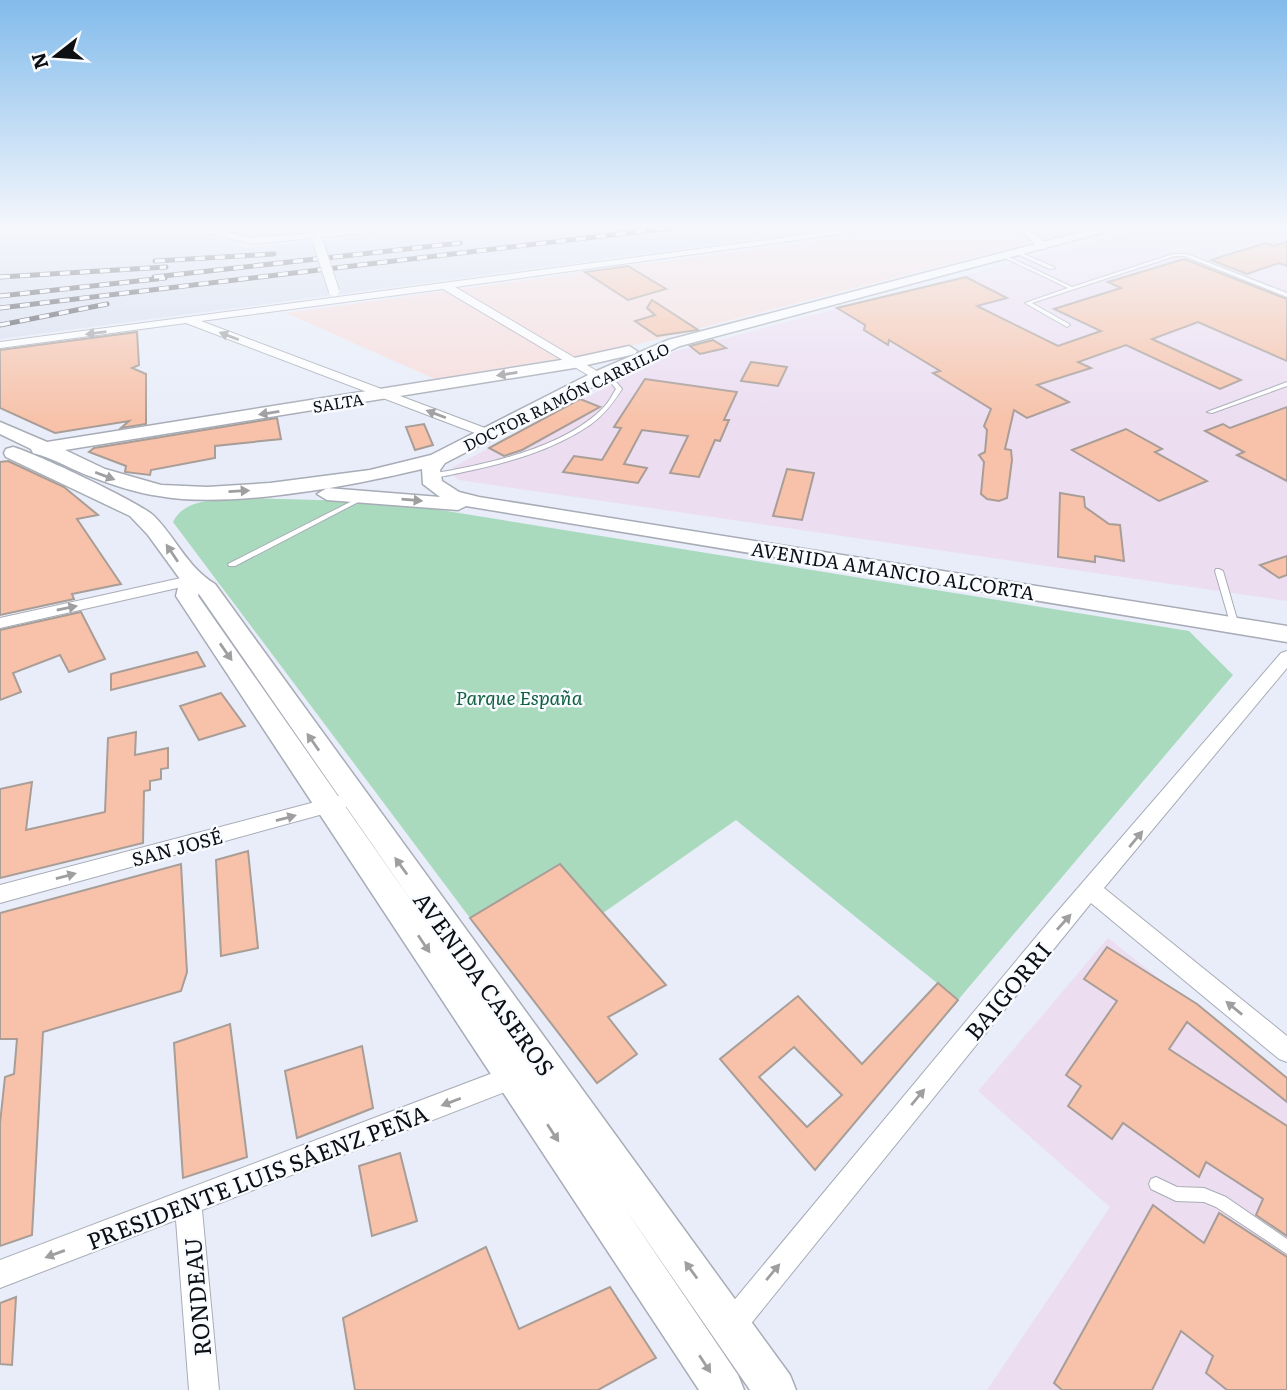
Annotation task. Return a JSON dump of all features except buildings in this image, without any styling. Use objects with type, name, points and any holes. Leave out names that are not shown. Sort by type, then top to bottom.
[{"type":"main road","name":"DOCTOR RAMÓN CARRILLO","points":[[207,493],[270,489],[435,467],[488,435],[602,375],[674,343],[878,290]]},
{"type":"main road","name":"SALTA","points":[[6,454],[574,363],[674,343]]},
{"type":"main road","points":[[0,427],[98,473],[137,486],[207,493]]},
{"type":"main road","name":"AVENIDA CASEROS","points":[[6,454],[130,507],[153,525],[190,581],[187,596],[342,802],[529,1070],[731,1326],[775,1390]]},
{"type":"main road","name":"AVENIDA AMANCIO ALCORTA","points":[[435,467],[433,484],[446,493],[499,508]]},
{"type":"main road","name":"AVENIDA AMANCIO ALCORTA","points":[[270,489],[499,508],[1287,634]]},
{"type":"main road","points":[[153,525],[175,504],[207,493]]},
{"type":"main road","name":"AVENIDA CASEROS","points":[[529,1070],[723,1390]]},
{"type":"street","points":[[334,290],[336,296]]},
{"type":"street","points":[[0,345],[188,321],[336,296],[396,290]]},
{"type":"street","points":[[452,290],[574,363],[602,375]]},
{"type":"street","points":[[188,321],[488,435]]},
{"type":"street","points":[[0,623],[190,581]]},
{"type":"street","name":"BAIGORRI","points":[[731,1326],[1059,926],[1092,891],[1287,657]]},
{"type":"street","name":"SAN JOSÉ","points":[[0,894],[342,802]]},
{"type":"street","points":[[1092,891],[1287,1051]]},
{"type":"street","name":"PRESIDENTE LUIS SÁENZ PEÑA","points":[[0,1274],[188,1204],[529,1070]]},
{"type":"street","name":"RONDEAU","points":[[188,1204],[204,1390]]},
{"type":"lane","points":[[1064,290],[1028,303],[1067,325]]},
{"type":"lane","points":[[435,467],[525,454],[591,422],[615,400],[619,389],[602,375]]},
{"type":"lane","points":[[1210,412],[1287,384]]},
{"type":"lane","points":[[232,564],[366,496]]},
{"type":"lane","points":[[1219,571],[1235,626]]},
{"type":"lane","points":[[1156,1184],[1176,1194],[1204,1195],[1221,1202],[1287,1247]]},
{"type":"shaded area","points":[[0,290],[372,290],[0,339]]},
{"type":"shaded area","points":[[456,290],[847,290],[619,349],[435,379],[286,313]]},
{"type":"shaded area","points":[[909,290],[1287,290],[1287,601],[459,480],[454,476],[453,467],[673,352]]},
{"type":"shaded area","points":[[1108,938],[1287,1080],[1287,1390],[987,1390],[1110,1207],[978,1091]]},
{"type":"green space","name":"Parque España","points":[[246,498],[391,502],[1189,631],[1233,675],[958,1000],[736,820],[603,913],[559,864],[470,918],[173,522],[178,514],[195,504]]},
{"type":"railway","points":[[0,296],[56,290]]},
{"type":"railway","points":[[0,308],[152,290]]},
{"type":"railway","points":[[0,325],[107,304]]}]
